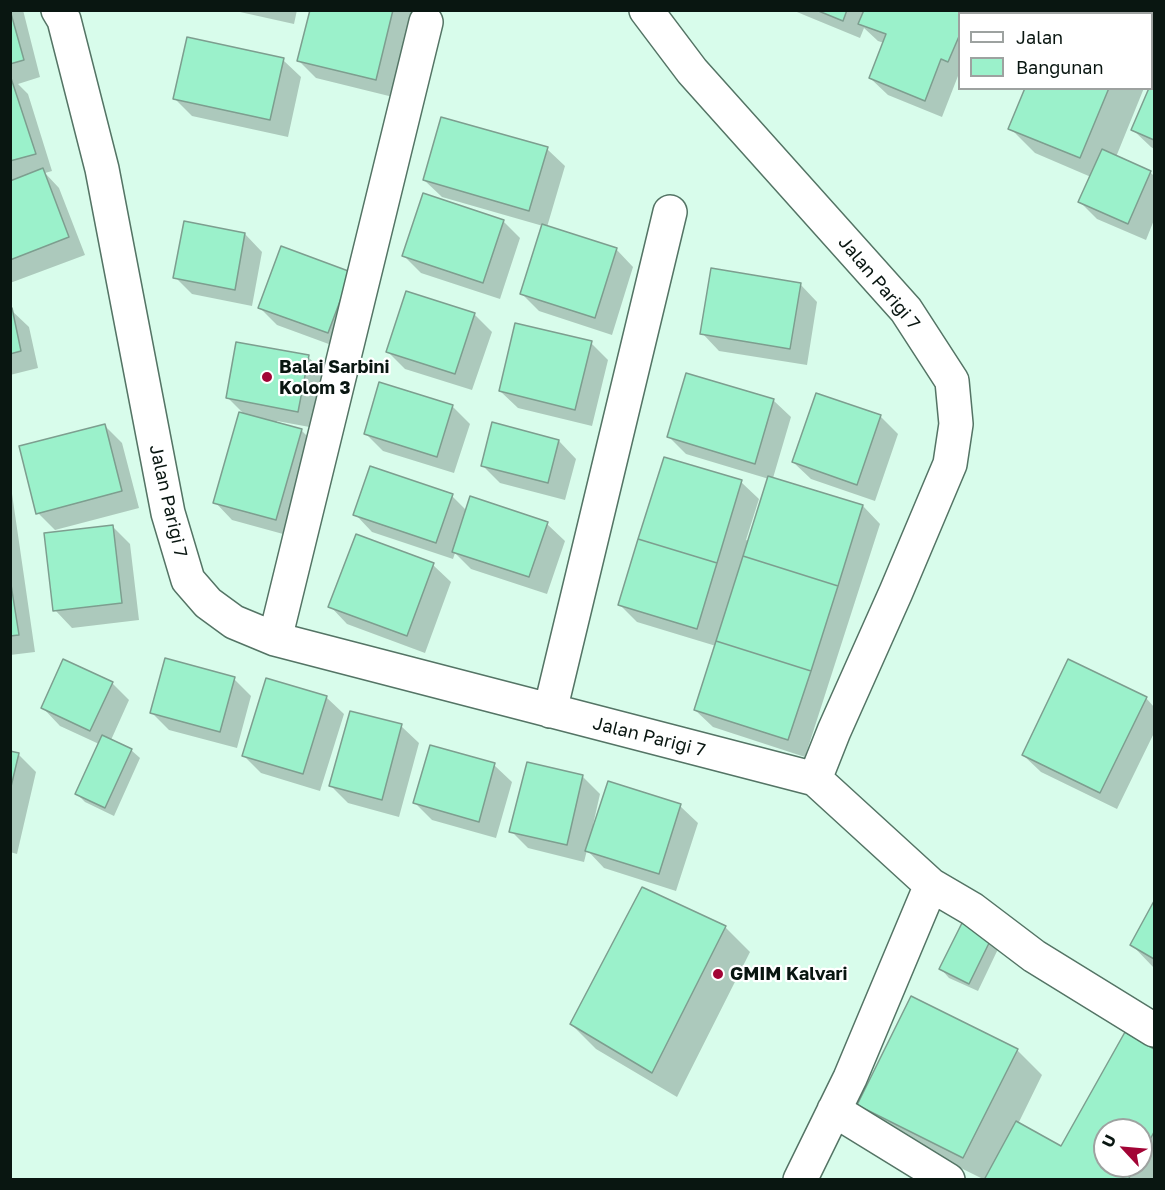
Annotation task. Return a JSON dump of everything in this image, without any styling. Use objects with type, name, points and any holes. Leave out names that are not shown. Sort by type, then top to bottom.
[{"type":"street","name":"Jalan Parigi 7","points":[[58,10],[64,20],[102,169],[168,513],[188,580],[208,603],[234,622],[275,639],[815,779],[950,464],[956,424],[952,381],[906,310],[692,71],[646,10]]},
{"type":"street","points":[[275,639],[426,22]]},
{"type":"street","points":[[550,711],[670,212]]},
{"type":"street","points":[[815,779],[931,885],[972,909],[1034,956],[1155,1030]]},
{"type":"street","points":[[800,1179],[850,1078],[931,885]]},
{"type":"street","points":[[834,1110],[948,1179]]},
{"type":"building","points":[[10,10],[24,60],[10,64]]},
{"type":"building","points":[[310,10],[393,10],[376,80],[297,61]]},
{"type":"building","points":[[816,10],[847,10],[843,21]]},
{"type":"building","points":[[864,10],[969,10],[968,12],[958,12],[958,39],[948,62],[941,59],[925,101],[869,78],[886,34],[858,24]]},
{"type":"building","points":[[1057,10],[1141,10],[1140,12],[1056,12]]},
{"type":"building","points":[[187,37],[284,58],[270,120],[173,99]]},
{"type":"building","points":[[10,75],[36,154],[10,161]]},
{"type":"building","points":[[1154,76],[1154,140],[1131,130],[1148,90],[1153,90]]},
{"type":"building","points":[[1024,90],[1108,90],[1080,158],[1008,129]]},
{"type":"building","points":[[441,117],[548,147],[529,211],[423,180]]},
{"type":"building","points":[[1102,149],[1151,171],[1128,224],[1078,202]]},
{"type":"building","points":[[43,168],[69,237],[10,260],[10,181]]},
{"type":"building","points":[[423,193],[504,220],[483,283],[402,256]]},
{"type":"building","points":[[184,221],[245,233],[235,290],[173,278]]},
{"type":"building","points":[[542,224],[617,248],[595,318],[520,294]]},
{"type":"building","points":[[281,246],[351,272],[328,333],[258,308]]},
{"type":"building","points":[[711,268],[801,283],[790,349],[700,334]]},
{"type":"building","points":[[406,291],[475,313],[455,374],[386,352]]},
{"type":"building","points":[[10,308],[12,308],[21,351],[10,354]]},
{"type":"building","points":[[515,323],[592,341],[575,410],[499,391]]},
{"type":"building","name":"Balai Sarbini Kolom 3","points":[[236,342],[309,355],[298,412],[226,398]]},
{"type":"building","points":[[686,373],[774,399],[755,464],[667,437]]},
{"type":"building","points":[[379,382],[453,405],[437,457],[364,434]]},
{"type":"building","points":[[816,393],[881,415],[857,485],[792,462]]},
{"type":"building","points":[[239,412],[302,429],[276,520],[213,503]]},
{"type":"building","points":[[492,422],[559,440],[548,483],[481,466]]},
{"type":"building","points":[[105,424],[122,491],[36,514],[19,446]]},
{"type":"building","points":[[664,457],[742,480],[717,563],[638,539]]},
{"type":"building","points":[[370,466],[453,494],[436,543],[353,515]]},
{"type":"building","points":[[768,476],[863,505],[838,586],[743,556]]},
{"type":"building","points":[[470,496],[548,522],[529,577],[452,552]]},
{"type":"building","points":[[113,525],[122,603],[53,611],[44,533]]},
{"type":"building","points":[[356,534],[434,563],[407,636],[328,607]]},
{"type":"building","points":[[638,539],[717,563],[697,629],[618,605]]},
{"type":"building","points":[[743,556],[838,586],[811,671],[716,641]]},
{"type":"building","points":[[10,578],[19,635],[10,636]]},
{"type":"building","points":[[716,641],[811,671],[788,740],[694,710]]},
{"type":"building","points":[[165,658],[235,677],[220,732],[150,713]]},
{"type":"building","points":[[63,659],[113,682],[90,731],[41,708]]},
{"type":"building","points":[[1068,659],[1147,697],[1100,793],[1022,755]]},
{"type":"building","points":[[266,678],[327,696],[303,774],[242,756]]},
{"type":"building","points":[[350,711],[402,724],[382,800],[329,786]]},
{"type":"building","points":[[102,735],[132,749],[105,808],[75,794]]},
{"type":"building","points":[[430,745],[495,763],[479,822],[413,803]]},
{"type":"building","points":[[10,751],[19,753],[10,791]]},
{"type":"building","points":[[527,762],[583,775],[567,845],[509,832]]},
{"type":"building","points":[[608,781],[681,804],[659,874],[585,851]]},
{"type":"building","points":[[642,887],[726,926],[652,1073],[570,1024]]},
{"type":"building","points":[[1154,901],[1154,959],[1130,945]]},
{"type":"building","points":[[962,923],[992,937],[969,984],[939,969]]},
{"type":"building","points":[[911,996],[1018,1049],[963,1158],[857,1105]]},
{"type":"building","points":[[1125,1032],[1154,1049],[1153,1134],[1153,1118],[1093,1118],[1093,1178],[1129,1178],[1128,1180],[984,1180],[1016,1121],[1061,1146]]},
{"type":"place","name":"Balai Sarbini Kolom 3","points":[[267,377]]},
{"type":"place","name":"GMIM Kalvari","points":[[718,974]]}]
